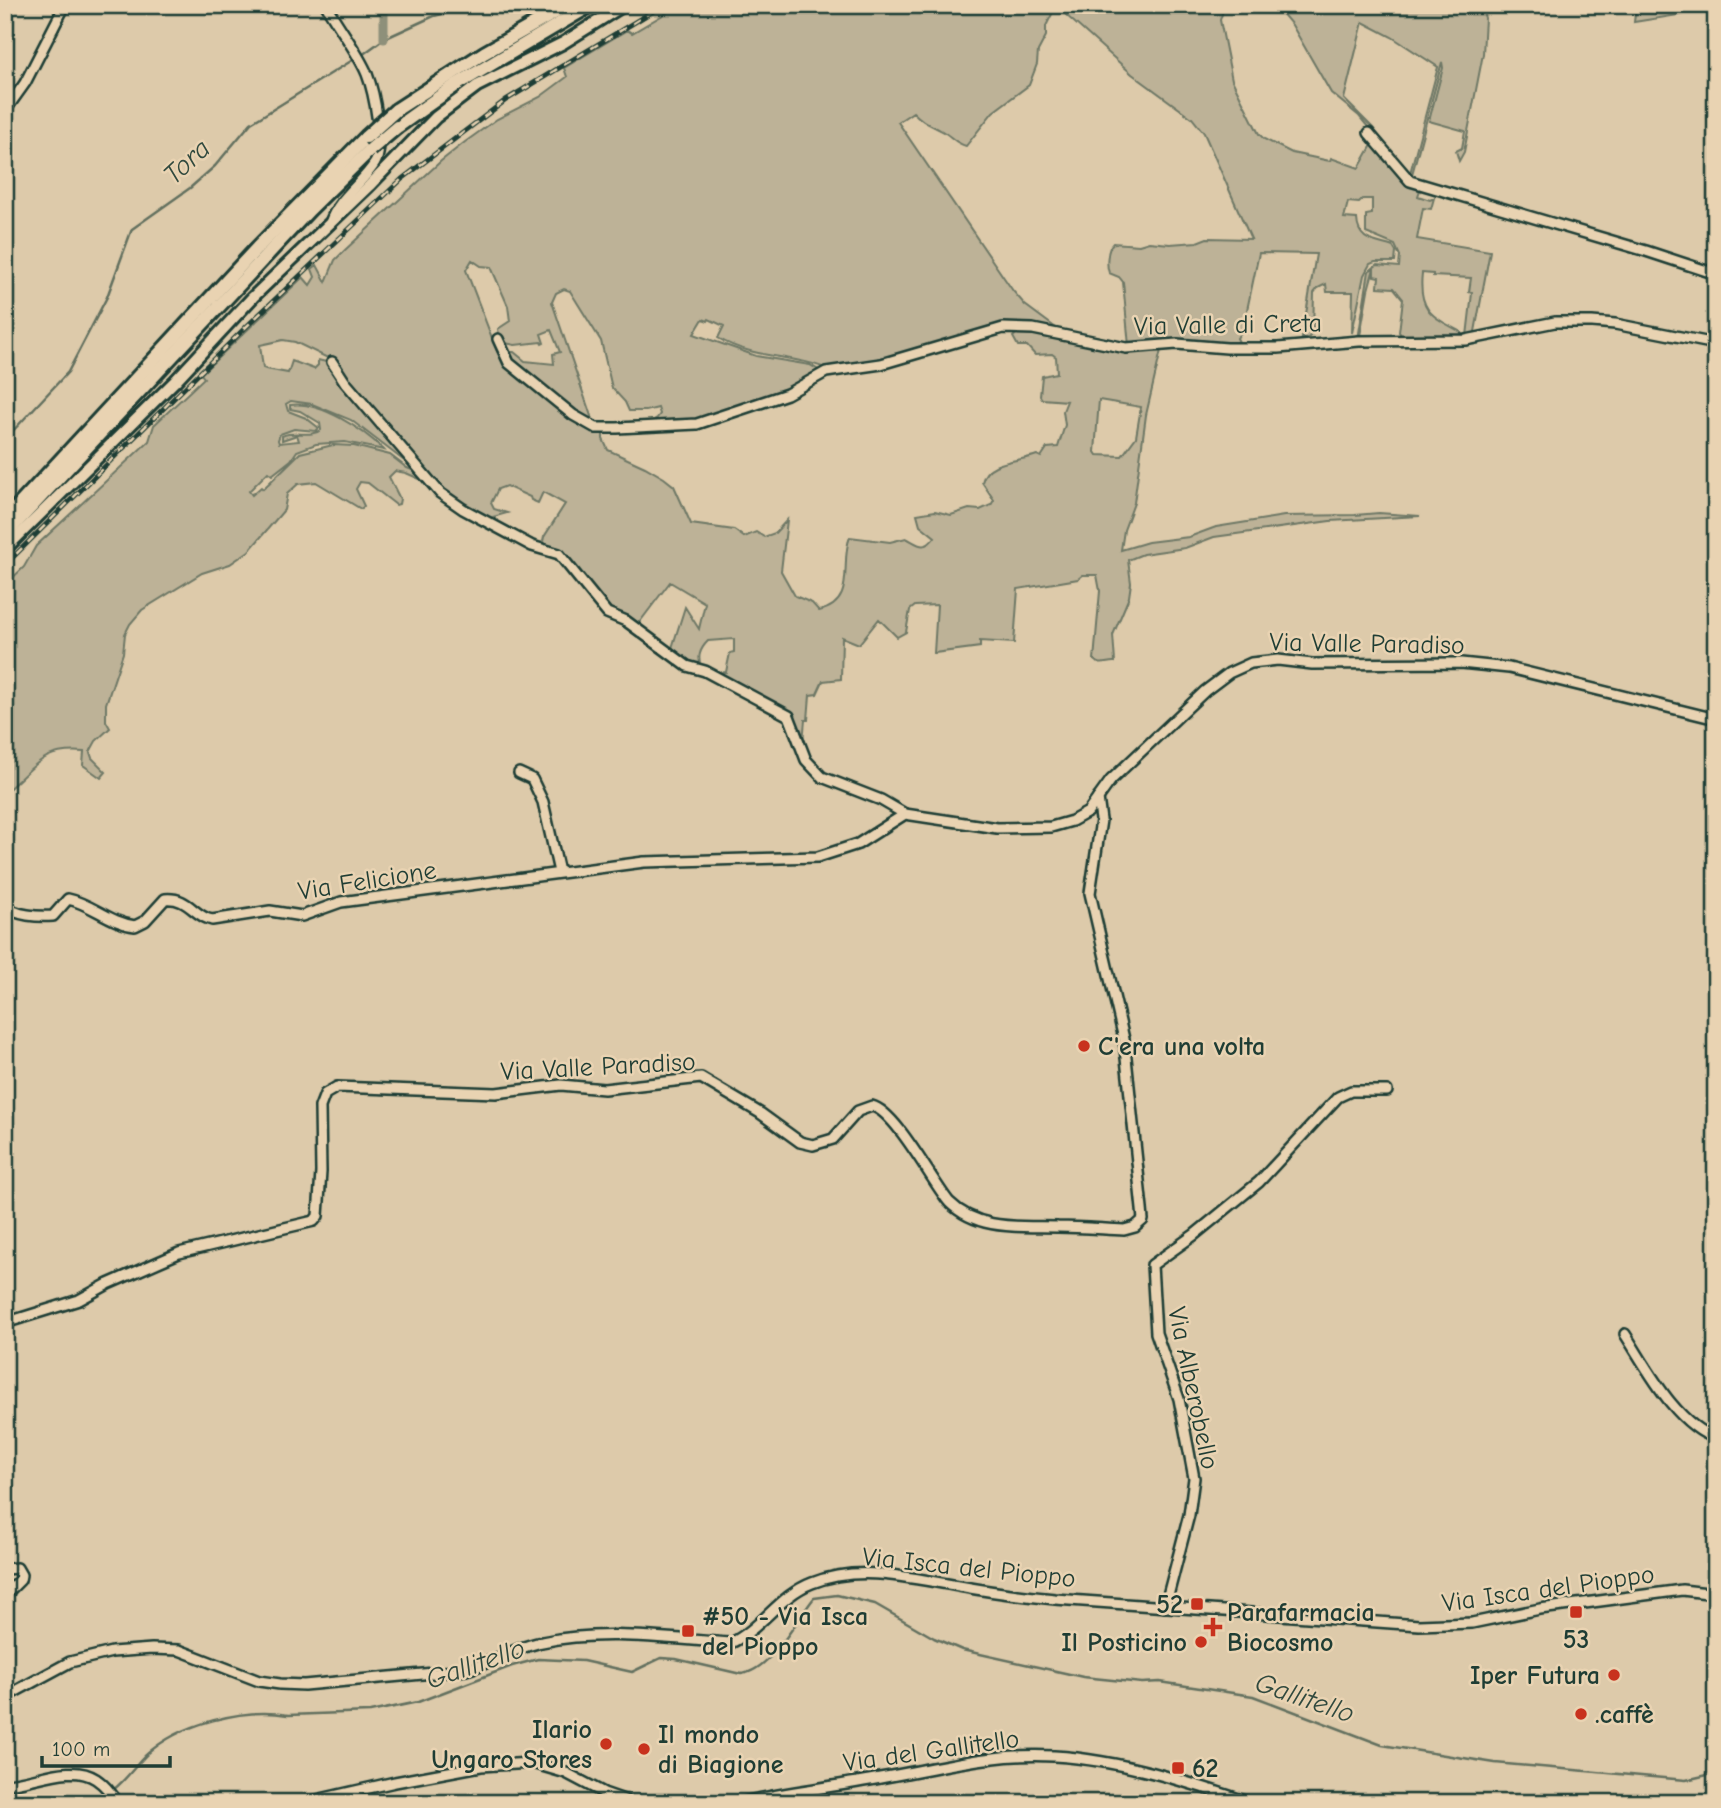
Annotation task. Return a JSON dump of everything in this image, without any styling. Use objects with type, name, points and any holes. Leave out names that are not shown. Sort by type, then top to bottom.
[{"type":"highway","points":[[5,520],[257,248],[366,136],[396,110],[484,53],[568,5]]},
{"type":"highway","points":[[5,535],[309,210],[370,150],[456,85],[591,5]]},
{"type":"highway","points":[[5,511],[80,439]]},
{"type":"main road","points":[[5,548],[175,381],[253,297],[453,102],[500,72],[563,43],[624,5]]},
{"type":"street","points":[[5,111],[25,83],[65,5]]},
{"type":"street","points":[[326,5],[367,74],[377,116],[379,148],[376,162],[342,199],[330,224]]},
{"type":"street","points":[[1369,132],[1410,181],[1716,274]]},
{"type":"street","name":"Via Valle di Creta","points":[[498,339],[509,363],[573,415],[596,428],[697,424],[787,394],[826,372],[881,365],[1003,328],[1033,329],[1126,348],[1177,344],[1278,348],[1359,341],[1466,340],[1555,323],[1592,322],[1716,344]]},
{"type":"street","points":[[332,362],[345,382],[440,493],[463,509],[532,546],[559,554],[607,613],[626,621],[687,666],[705,671],[789,716],[806,760],[822,776],[881,800],[905,814],[997,828],[1051,827],[1072,821],[1088,812],[1098,798]]},
{"type":"street","name":"Via Valle Paradiso","points":[[5,1322],[79,1300],[108,1284],[179,1254],[314,1221],[318,1216],[321,1172],[320,1107],[326,1094],[337,1087],[496,1093],[561,1085],[604,1089],[701,1078],[760,1112],[800,1142],[813,1145],[833,1139],[858,1111],[872,1106],[882,1110],[895,1123],[948,1202],[975,1219],[1014,1226],[1124,1230],[1135,1227],[1143,1220],[1143,1209],[1124,1039],[1090,893],[1101,820],[1098,798],[1111,780],[1205,691],[1229,673],[1251,663],[1278,660],[1312,664],[1461,663],[1509,668],[1716,719]]},
{"type":"street","points":[[519,773],[532,779],[543,802],[559,872]]},
{"type":"street","name":"Via Felicione","points":[[5,905],[14,911],[53,916],[68,899],[111,920],[135,926],[145,921],[165,899],[176,898],[203,918],[212,920],[270,911],[302,916],[341,902],[644,862],[818,857],[858,844],[905,814]]},
{"type":"street","name":"Via Alberobello","points":[[1165,1607],[1189,1515],[1194,1478],[1179,1399],[1156,1333],[1152,1265],[1259,1182],[1338,1097],[1351,1091],[1387,1091]]},
{"type":"street","points":[[1625,1334],[1653,1378],[1687,1420],[1700,1432],[1716,1438]]},
{"type":"street","points":[[5,1569],[17,1568],[21,1574],[20,1580],[5,1595]]},
{"type":"street","name":"Via Isca del Pioppo","points":[[5,1697],[69,1662],[112,1652],[152,1649],[179,1650],[259,1681],[304,1685],[466,1670],[490,1663],[526,1646],[567,1639],[601,1636],[731,1643],[742,1638],[793,1594],[810,1584],[839,1575],[866,1573],[897,1575],[1003,1594],[1329,1620],[1450,1626],[1540,1609],[1645,1594],[1682,1590],[1716,1594]]},
{"type":"street","name":"Via del Gallitello","points":[[738,1803],[974,1759],[1032,1755],[1104,1762],[1160,1775],[1251,1803]]},
{"type":"street","points":[[303,1803],[481,1766],[532,1763],[566,1773],[604,1793],[633,1803]]},
{"type":"street","points":[[5,1783],[76,1773],[95,1778],[118,1803]]},
{"type":"shaded area","points":[[680,5],[1225,5],[1220,20],[1232,80],[1264,139],[1292,153],[1330,161],[1331,158],[1359,168],[1372,145],[1370,141],[1375,139],[1406,183],[1424,190],[1420,190],[1418,196],[1430,200],[1434,198],[1431,209],[1423,208],[1417,239],[1490,251],[1474,337],[1467,336],[1471,278],[1422,273],[1421,286],[1425,304],[1434,316],[1461,332],[1461,336],[1402,336],[1399,332],[1403,299],[1394,288],[1378,287],[1379,277],[1374,276],[1374,268],[1360,336],[1393,336],[1393,339],[1358,339],[1369,271],[1377,265],[1399,267],[1400,256],[1395,245],[1366,233],[1366,215],[1372,214],[1372,199],[1363,199],[1359,203],[1348,202],[1344,218],[1357,219],[1358,227],[1364,236],[1393,247],[1396,252],[1395,262],[1370,264],[1364,275],[1352,333],[1353,292],[1327,292],[1326,284],[1314,293],[1313,333],[1308,338],[1302,338],[1316,254],[1259,253],[1243,329],[1237,338],[1241,346],[1162,346],[1146,415],[1134,503],[1124,530],[1121,550],[1148,542],[1189,537],[1216,527],[1284,516],[1379,513],[1420,516],[1330,521],[1214,537],[1185,548],[1143,554],[1128,560],[1131,583],[1129,597],[1113,635],[1115,662],[1101,663],[1094,660],[1100,591],[1097,575],[1083,575],[1078,579],[1018,589],[1014,643],[980,641],[980,647],[934,653],[937,605],[915,606],[910,610],[906,632],[897,637],[879,619],[859,644],[842,637],[841,679],[823,681],[817,694],[810,695],[803,742],[791,721],[708,673],[726,672],[730,653],[734,652],[734,639],[708,641],[700,654],[702,670],[672,648],[685,607],[699,629],[705,603],[670,582],[636,627],[613,614],[574,567],[542,546],[544,537],[565,504],[543,492],[538,503],[506,486],[498,489],[491,503],[494,509],[507,513],[486,519],[451,496],[433,479],[330,359],[295,342],[283,340],[260,345],[263,368],[288,373],[292,361],[314,369],[318,360],[326,362],[416,470],[351,420],[312,404],[291,401],[286,404],[288,411],[306,418],[319,428],[316,431],[294,429],[280,434],[279,443],[299,441],[297,435],[282,440],[282,436],[287,434],[313,433],[321,430],[320,423],[300,411],[290,409],[290,405],[302,405],[340,418],[384,450],[345,442],[316,444],[297,451],[291,460],[272,475],[268,472],[249,491],[252,495],[261,487],[263,489],[300,453],[333,445],[354,446],[390,455],[407,468],[423,474],[431,484],[395,471],[389,477],[400,499],[396,505],[368,483],[360,482],[356,489],[364,506],[361,509],[316,482],[298,484],[287,494],[284,510],[249,551],[230,564],[202,573],[142,610],[130,624],[106,704],[106,721],[110,728],[96,741],[90,752],[92,758],[106,772],[101,778],[83,765],[84,752],[57,753],[39,762],[5,792],[5,585],[24,567],[36,546],[149,441],[154,425],[204,378],[201,374],[303,277],[310,285],[315,277],[312,269],[317,265],[326,282],[335,260],[441,161],[497,119],[540,97],[567,77],[564,68],[627,30],[632,33]],"holes":[[[1056,6],[1132,74],[1192,118],[1204,133],[1251,239],[1207,238],[1197,242],[1149,242],[1139,245],[1113,243],[1108,253],[1108,270],[1123,282],[1129,346],[1162,346],[1126,351],[1053,335],[1018,332],[1013,337],[1018,346],[1027,346],[1035,355],[1052,354],[1056,357],[1057,373],[1042,376],[1040,396],[1042,399],[1067,401],[1063,411],[1065,425],[1058,447],[1047,448],[1041,457],[1037,455],[1005,462],[990,469],[982,482],[994,500],[991,505],[980,510],[969,509],[951,515],[935,511],[917,514],[920,525],[935,537],[928,544],[921,545],[906,538],[890,542],[850,537],[843,590],[839,599],[819,611],[812,603],[795,596],[781,571],[787,520],[775,533],[764,537],[756,532],[744,537],[734,530],[691,524],[674,486],[645,467],[608,450],[603,432],[574,418],[549,401],[502,360],[466,270],[472,260],[481,266],[491,267],[508,306],[510,321],[498,329],[500,342],[515,345],[542,344],[541,334],[551,330],[560,352],[553,354],[554,364],[525,361],[514,352],[502,352],[591,426],[593,422],[552,302],[556,293],[564,289],[570,291],[601,341],[612,388],[625,402],[629,411],[658,408],[660,414],[652,421],[665,424],[698,421],[787,394],[822,372],[810,365],[756,356],[694,334],[703,319],[724,326],[718,338],[731,345],[830,370],[1019,328],[1064,334],[1025,305],[1013,291],[898,122],[913,112],[966,146],[993,112],[1029,85],[1037,64],[1038,51],[1046,36],[1046,26]],[[1099,400],[1141,407],[1136,437],[1122,456],[1097,455],[1095,452]]]},
{"type":"shaded area","points":[[1275,5],[1481,5],[1485,18],[1483,54],[1464,152],[1459,161],[1456,151],[1462,148],[1465,131],[1429,121],[1443,68],[1442,62],[1410,182],[1409,177],[1438,67],[1363,22],[1344,99],[1373,128],[1395,160],[1359,116],[1331,93],[1292,25]]},
{"type":"shaded area","points":[[1636,5],[1716,5],[1716,9],[1634,22]]},
{"type":"waterway","points":[[384,5],[384,39]]},
{"type":"waterway","name":"Tora","points":[[362,55],[384,39],[434,16],[480,5]]},
{"type":"waterway","name":"Tora","points":[[5,436],[10,434],[68,372],[107,297],[132,229],[190,188],[215,166],[251,123],[356,58]]},
{"type":"waterway","name":"Gallitello","points":[[113,1790],[160,1744],[213,1720],[271,1713],[288,1715],[370,1712],[418,1702],[512,1666],[538,1659],[583,1661],[632,1672],[661,1658],[676,1659],[741,1674],[752,1671],[773,1654],[814,1598],[837,1595],[875,1604],[934,1638],[962,1650],[1083,1677],[1142,1683],[1160,1682],[1253,1696],[1382,1745],[1495,1763],[1686,1780],[1716,1773]]},
{"type":"waterway","name":"Gallitello","points":[[88,1803],[108,1794]]},
{"type":"waterway","name":"Gallitello","points":[[5,1800],[37,1803]]},
{"type":"railway","points":[[5,565],[246,327],[402,179],[506,100],[663,5]]},
{"type":"place","name":"C'era una volta","points":[[1084,1046]]},
{"type":"place","name":"52","points":[[1197,1604]]},
{"type":"place","name":"53","points":[[1576,1612]]},
{"type":"place","name":"Parafarmacia Biocosmo","points":[[1213,1627]]},
{"type":"place","name":"#50 - Via Isca del Pioppo","points":[[688,1631]]},
{"type":"place","name":"Il Posticino","points":[[1201,1642]]},
{"type":"place","name":"Iper Futura","points":[[1614,1675]]},
{"type":"place","name":".caffè","points":[[1581,1714]]},
{"type":"place","name":"Ilario Ungaro Stores","points":[[606,1744]]},
{"type":"place","name":"Il mondo di Biagione","points":[[644,1749]]},
{"type":"place","name":"62","points":[[1178,1768]]}]
